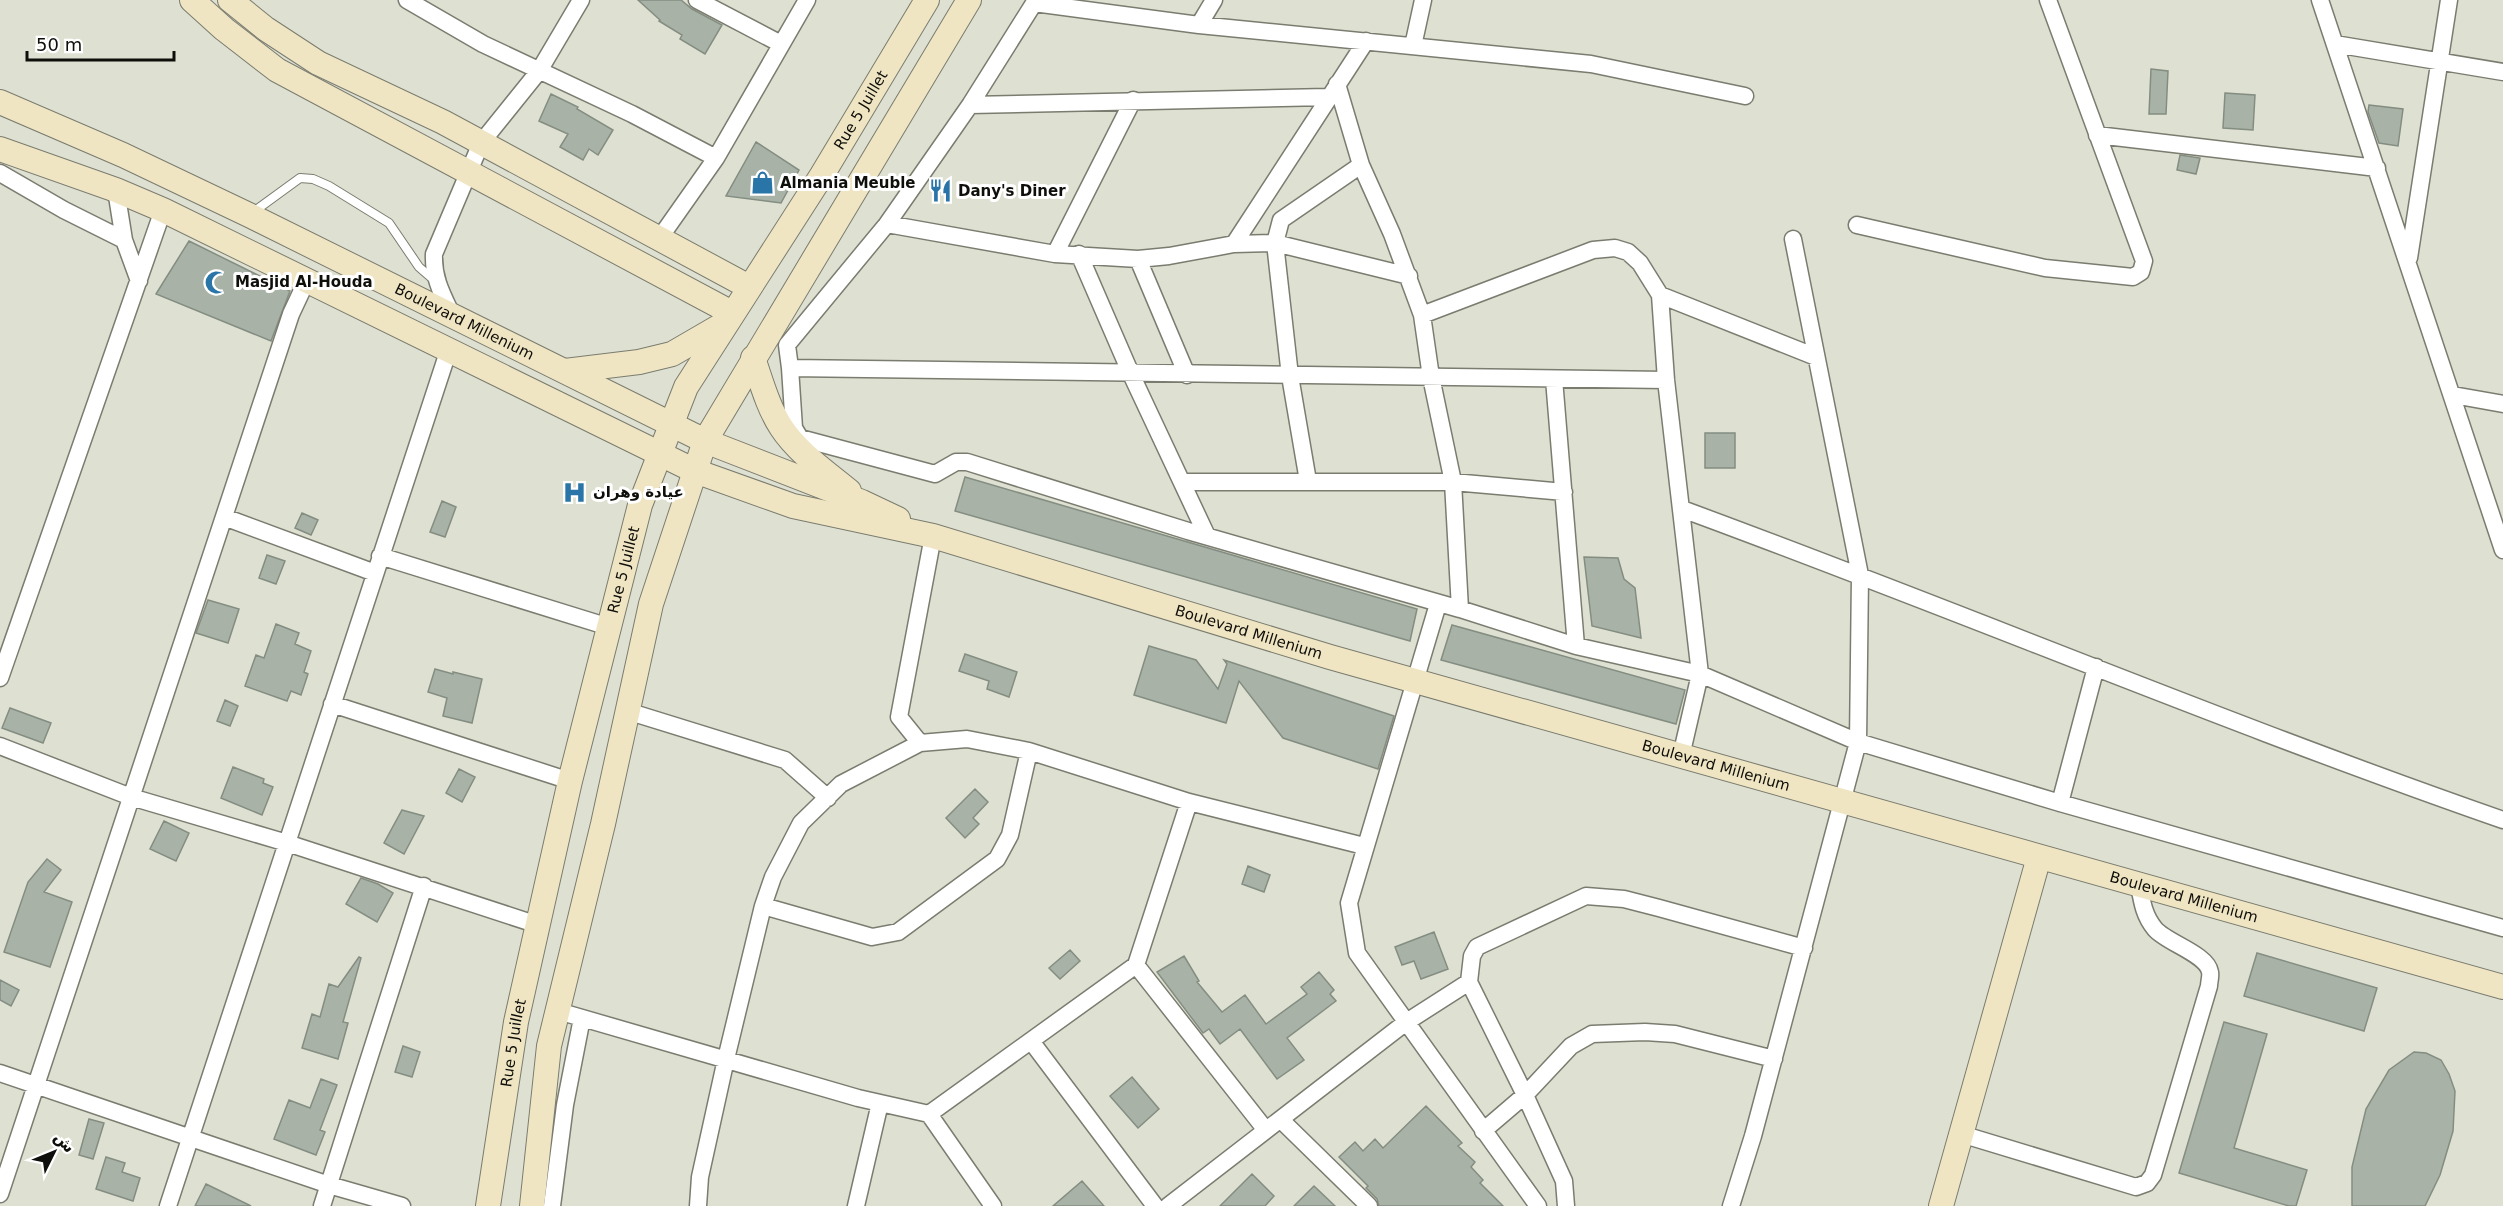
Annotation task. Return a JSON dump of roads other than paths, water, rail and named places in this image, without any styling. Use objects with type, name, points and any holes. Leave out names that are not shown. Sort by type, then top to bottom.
[{"type":"main road","points":[[192,0],[224,29],[277,70],[470,173],[730,317],[672,354],[639,363],[565,372]]},
{"type":"main road","points":[[230,0],[266,29],[318,63],[481,143],[749,287]]},
{"type":"main road","name":"Rue 5 Juillet","points":[[488,1206],[516,1022],[570,781],[640,505],[686,387],[822,175],[927,0]]},
{"type":"main road","points":[[532,1206],[549,1046],[603,824],[651,604],[705,441],[753,358],[776,341],[969,0]]},
{"type":"main road","name":"Boulevard Millenium","points":[[0,102],[123,155],[705,441],[862,502],[933,536]]},
{"type":"main road","name":"Boulevard Millenium","points":[[0,149],[116,190],[164,210],[306,282],[695,471],[793,506],[933,536],[1416,682],[2503,987]]},
{"type":"main road","points":[[753,358],[769,403],[781,428],[800,448],[862,502]]},
{"type":"main road","points":[[1941,1206],[2040,857]]},
{"type":"street","points":[[407,0],[483,44],[632,114],[716,158]]},
{"type":"street","points":[[452,315],[433,270],[434,254],[481,143],[539,70],[580,0]]},
{"type":"street","points":[[697,0],[781,44]]},
{"type":"street","points":[[659,239],[716,158],[807,0]]},
{"type":"street","points":[[1199,25],[1214,0]]},
{"type":"street","points":[[1413,46],[1423,0]]},
{"type":"street","points":[[1857,225],[2045,268],[2133,277],[2142,272],[2144,261],[2048,0]]},
{"type":"street","points":[[2320,0],[2503,550]]},
{"type":"street","points":[[2408,262],[2449,0]]},
{"type":"street","points":[[1745,96],[1591,64],[1199,25],[1035,1],[970,105],[887,224],[776,341],[790,368],[794,428],[800,438],[935,474],[956,462],[967,462],[1207,536],[1460,609],[1576,646],[1700,674],[1858,742],[2060,803],[2503,928]]},
{"type":"street","points":[[1234,244],[1366,41]]},
{"type":"street","points":[[2335,44],[2503,72]]},
{"type":"street","points":[[970,105],[1332,91]]},
{"type":"street","points":[[1332,91],[1409,276],[1422,315],[1431,377],[1453,482],[1460,609]]},
{"type":"street","points":[[1055,254],[1133,100]]},
{"type":"street","points":[[2097,135],[2377,168]]},
{"type":"street","points":[[1308,481],[1290,376],[1275,243],[1281,220],[1361,165]]},
{"type":"street","points":[[0,173],[64,210],[124,240]]},
{"type":"street","points":[[116,190],[124,240],[139,281]]},
{"type":"street","points":[[0,678],[164,210]]},
{"type":"street","points":[[887,224],[1055,254],[1138,259],[1169,256],[1234,244],[1275,243],[1409,276]]},
{"type":"street","points":[[1731,1206],[1753,1136],[1858,742],[1860,574],[1793,239]]},
{"type":"street","points":[[1422,315],[1593,250],[1615,248],[1628,252],[1640,263],[1660,295],[1666,380],[1700,674],[1681,756]]},
{"type":"street","points":[[1079,254],[1131,374],[1207,536]]},
{"type":"street","points":[[1138,259],[1187,375]]},
{"type":"street","points":[[0,1194],[291,314],[306,282]]},
{"type":"street","points":[[1660,295],[1816,357]]},
{"type":"street","points":[[168,1206],[449,350]]},
{"type":"street","points":[[790,368],[1666,380]]},
{"type":"street","points":[[1554,378],[1576,646]]},
{"type":"street","points":[[2453,395],[2503,404]]},
{"type":"street","points":[[1183,482],[1453,482],[1564,492]]},
{"type":"street","points":[[1682,509],[1860,574],[2373,775],[2503,820]]},
{"type":"street","points":[[224,518],[375,573]]},
{"type":"street","points":[[920,743],[899,717],[933,536]]},
{"type":"street","points":[[380,556],[609,627]]},
{"type":"street","points":[[1438,604],[1364,846],[1349,903],[1357,953],[1538,1206]]},
{"type":"street","points":[[2060,803],[2096,667]]},
{"type":"street","points":[[332,704],[570,781]]},
{"type":"street","points":[[627,711],[784,760],[828,798]]},
{"type":"street","points":[[698,1206],[700,1178],[763,906],[773,877],[801,823],[841,784],[920,743],[967,739],[1029,751],[1189,802],[1364,846]]},
{"type":"street","points":[[0,746],[131,796],[424,886],[538,925]]},
{"type":"street","points":[[763,906],[872,937],[898,932],[997,859],[1010,835],[1029,751]]},
{"type":"street","points":[[929,1114],[1136,965],[1189,802]]},
{"type":"street","points":[[1961,1134],[2136,1187],[2146,1183],[2153,1174],[2209,986],[2210,972],[2199,957],[2156,931],[2144,913],[2139,885]]},
{"type":"street","points":[[322,1206],[424,886]]},
{"type":"street","points":[[1566,1206],[1564,1181],[1525,1095],[1469,982],[1472,956],[1477,947],[1586,896],[1624,900],[1659,908],[1804,948]]},
{"type":"street","points":[[1136,965],[1265,1129]]},
{"type":"street","points":[[1168,1206],[1265,1129],[1281,1120],[1406,1023],[1469,982]]},
{"type":"street","points":[[558,1011],[880,1103],[929,1114],[993,1206]]},
{"type":"street","points":[[552,1206],[565,1104],[582,1018]]},
{"type":"street","points":[[1484,1131],[1525,1095],[1571,1046],[1592,1034],[1645,1032],[1675,1034],[1774,1059]]},
{"type":"street","points":[[1031,1041],[1155,1206]]},
{"type":"street","points":[[0,1072],[35,1086],[329,1185],[402,1206]]},
{"type":"street","points":[[856,1206],[880,1103]]},
{"type":"street","points":[[1281,1120],[1369,1206]]},
{"type":"lane","points":[[249,216],[300,178],[313,179],[329,186],[389,223],[419,267],[437,282]]},
{"type":"place","name":"Almania Meuble","points":[[762,183]]},
{"type":"place","name":"Dany's Diner","points":[[940,191]]},
{"type":"place","name":"Masjid Al-Houda","points":[[217,282]]},
{"type":"place","name":"عيادة وهران","points":[[575,492]]}]
